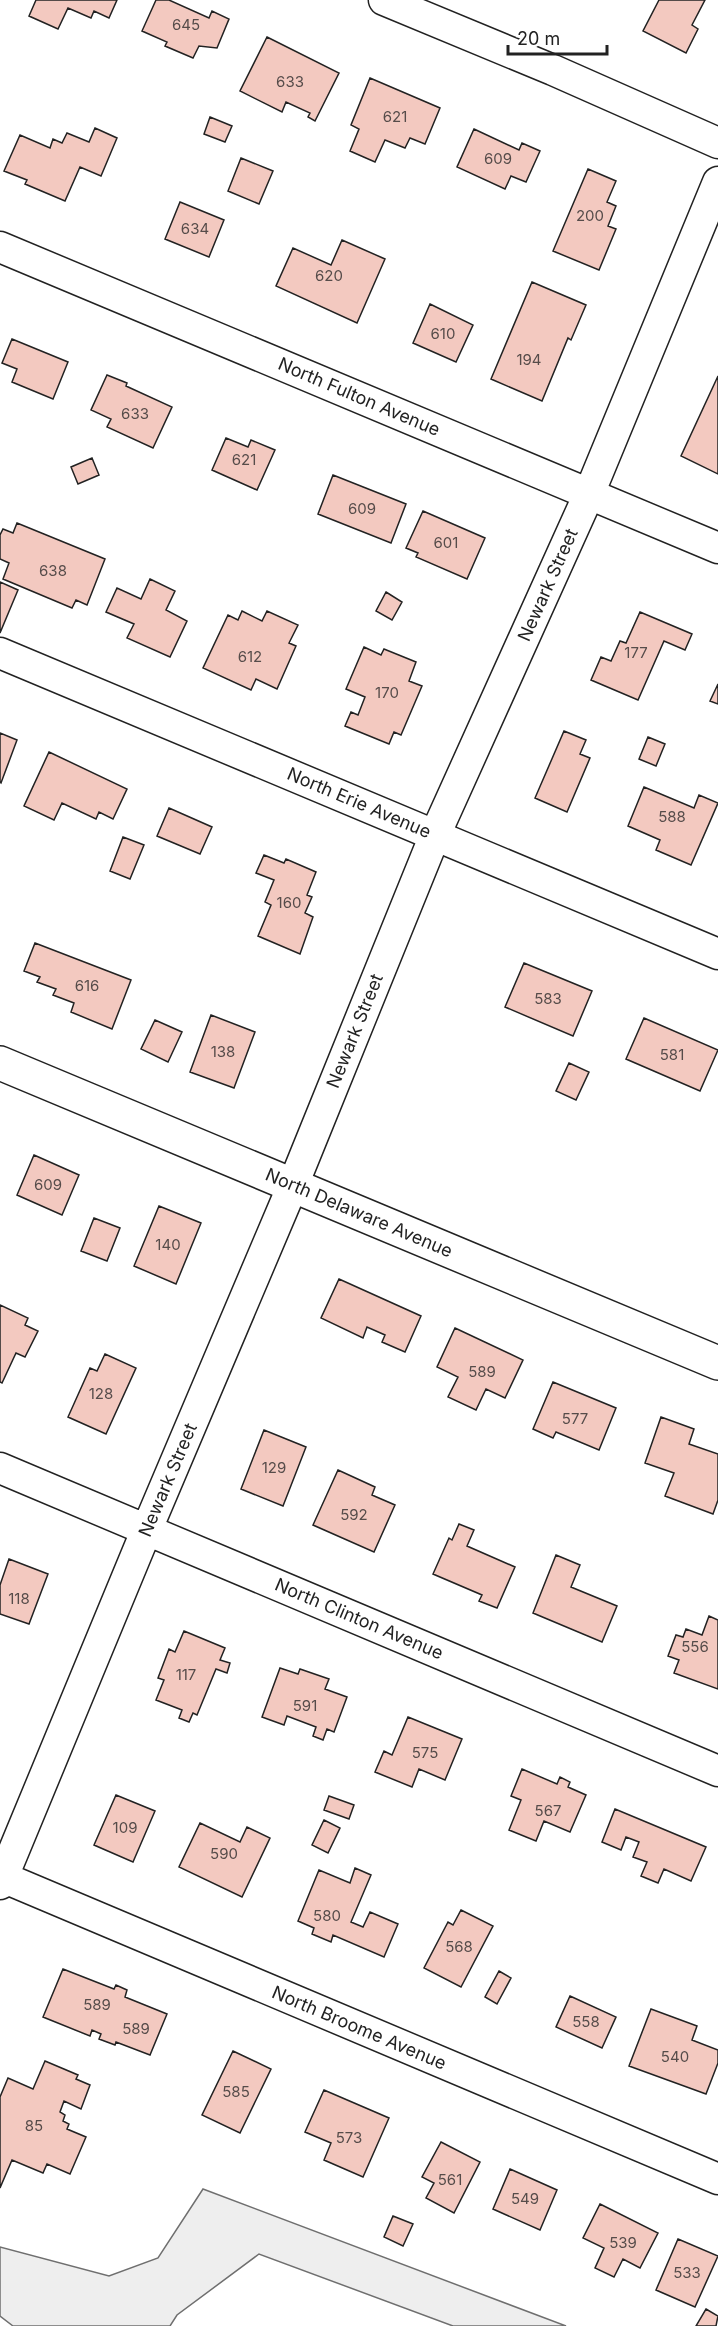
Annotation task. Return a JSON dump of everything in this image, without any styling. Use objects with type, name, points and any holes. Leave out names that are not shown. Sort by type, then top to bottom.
[{"type":"street","points":[[384,0],[718,142]]},
{"type":"street","name":"Newark Street","points":[[1,1879],[293,1185],[435,835],[589,494],[718,182]]},
{"type":"street","name":"North Fulton Avenue","points":[[0,247],[718,548]]},
{"type":"street","name":"North Erie Avenue","points":[[0,653],[718,954]]},
{"type":"street","name":"North Delaware Avenue","points":[[0,1063],[718,1363]]},
{"type":"street","name":"North Clinton Avenue","points":[[0,1468],[718,1770]]},
{"type":"street","name":"North Broome Avenue","points":[[1,1879],[718,2179]]},
{"type":"shaded area","points":[[203,2189],[566,2326],[453,2326],[259,2254],[177,2315],[170,2326],[13,2326],[0,2316],[0,2247],[109,2276],[158,2258]]},
{"type":"building","points":[[36,0],[117,0],[109,18],[94,11],[91,18],[68,8],[58,29],[29,16]]},
{"type":"building","points":[[156,0],[169,0],[209,18],[212,11],[229,19],[217,48],[199,46],[193,58],[165,46],[167,42],[142,31]]},
{"type":"building","points":[[659,0],[705,0],[692,25],[698,29],[686,53],[643,31]]},
{"type":"building","points":[[267,37],[339,73],[315,121],[308,117],[310,113],[286,102],[282,112],[240,91]]},
{"type":"building","points":[[370,78],[440,108],[425,144],[410,138],[405,148],[385,140],[375,162],[350,151],[359,129],[351,125]]},
{"type":"building","points":[[210,117],[232,126],[225,142],[204,134]]},
{"type":"building","points":[[95,128],[117,138],[101,176],[80,167],[65,201],[25,184],[27,180],[4,171],[20,135],[50,148],[53,139],[62,143],[67,133],[89,142]]},
{"type":"building","points":[[474,129],[519,150],[522,143],[540,151],[526,182],[511,176],[505,189],[457,167]]},
{"type":"building","points":[[241,158],[273,171],[259,204],[228,191]]},
{"type":"building","points":[[588,169],[616,181],[607,202],[616,206],[608,226],[616,229],[599,270],[553,251]]},
{"type":"building","points":[[180,202],[224,220],[209,257],[165,239]]},
{"type":"building","points":[[342,240],[385,259],[357,323],[276,286],[293,248],[331,265]]},
{"type":"building","points":[[532,282],[586,305],[571,340],[568,338],[542,401],[491,379]]},
{"type":"building","points":[[430,304],[473,325],[456,362],[413,343]]},
{"type":"building","points":[[12,339],[68,362],[53,399],[12,382],[17,369],[2,363]]},
{"type":"building","points":[[107,375],[172,407],[153,448],[107,427],[111,419],[91,410]]},
{"type":"building","points":[[718,376],[718,474],[681,456]]},
{"type":"building","points":[[226,438],[248,447],[251,440],[275,450],[257,490],[212,470]]},
{"type":"building","points":[[92,458],[99,475],[78,484],[71,467]]},
{"type":"building","points":[[333,475],[406,504],[391,543],[318,514]]},
{"type":"building","points":[[423,511],[485,538],[467,579],[416,557],[418,553],[406,548]]},
{"type":"building","points":[[17,523],[105,559],[87,605],[76,600],[72,608],[3,579],[9,563],[0,559],[0,535],[3,529],[13,533]]},
{"type":"building","points":[[150,579],[175,591],[166,610],[187,621],[170,657],[127,638],[134,624],[106,612],[117,588],[141,599]]},
{"type":"building","points":[[0,582],[18,590],[0,633]]},
{"type":"building","points":[[386,592],[402,602],[392,620],[376,611]]},
{"type":"building","points":[[242,611],[262,621],[267,611],[298,625],[289,643],[296,646],[277,689],[256,679],[251,690],[203,668],[228,615],[238,620]]},
{"type":"building","points":[[640,612],[692,634],[685,650],[664,641],[638,700],[591,680],[601,657],[611,661],[620,641],[626,643]]},
{"type":"building","points":[[364,647],[381,655],[384,649],[416,662],[409,681],[422,686],[401,735],[394,732],[389,744],[345,726],[351,712],[358,715],[365,697],[346,689]]},
{"type":"building","points":[[718,684],[718,704],[710,701]]},
{"type":"building","points":[[564,731],[586,740],[580,754],[590,758],[567,812],[535,798]]},
{"type":"building","points":[[0,733],[17,740],[1,783],[0,782]]},
{"type":"building","points":[[648,737],[665,744],[656,766],[639,759]]},
{"type":"building","points":[[49,752],[127,789],[113,819],[99,812],[96,819],[62,803],[54,820],[24,806]]},
{"type":"building","points":[[644,787],[694,808],[699,795],[718,803],[691,865],[656,850],[660,840],[628,826]]},
{"type":"building","points":[[169,808],[212,827],[200,854],[157,836]]},
{"type":"building","points":[[123,837],[144,845],[130,879],[110,871]]},
{"type":"building","points":[[264,855],[284,863],[286,859],[316,872],[307,895],[312,897],[305,913],[313,917],[300,954],[258,936],[271,905],[265,902],[274,880],[256,873]]},
{"type":"building","points":[[35,943],[131,980],[112,1029],[71,1012],[74,1003],[53,995],[56,989],[37,982],[40,977],[24,971]]},
{"type":"building","points":[[524,963],[592,991],[573,1036],[505,1007]]},
{"type":"building","points":[[211,1015],[255,1032],[234,1088],[190,1072]]},
{"type":"building","points":[[644,1018],[718,1050],[700,1091],[626,1059]]},
{"type":"building","points":[[155,1020],[182,1032],[168,1062],[141,1049]]},
{"type":"building","points":[[569,1063],[589,1072],[576,1100],[556,1091]]},
{"type":"building","points":[[34,1155],[79,1175],[62,1215],[17,1195]]},
{"type":"building","points":[[159,1206],[201,1223],[176,1284],[134,1266]]},
{"type":"building","points":[[94,1218],[120,1228],[107,1261],[81,1251]]},
{"type":"building","points":[[339,1279],[421,1316],[405,1352],[382,1342],[385,1335],[367,1327],[363,1338],[321,1318]]},
{"type":"building","points":[[0,1305],[28,1318],[25,1325],[38,1331],[25,1357],[16,1353],[2,1383],[0,1382]]},
{"type":"building","points":[[455,1328],[523,1360],[505,1398],[486,1389],[476,1410],[448,1397],[458,1377],[437,1367]]},
{"type":"building","points":[[105,1354],[136,1368],[106,1434],[68,1417],[90,1368],[97,1371]]},
{"type":"building","points":[[553,1382],[616,1408],[599,1450],[556,1432],[553,1438],[533,1429]]},
{"type":"building","points":[[661,1417],[694,1429],[689,1444],[718,1454],[718,1500],[713,1514],[665,1496],[674,1473],[645,1463]]},
{"type":"building","points":[[264,1430],[306,1447],[283,1506],[241,1489]]},
{"type":"building","points":[[338,1470],[375,1487],[372,1495],[395,1505],[374,1552],[313,1525]]},
{"type":"building","points":[[459,1524],[474,1530],[467,1546],[515,1567],[497,1608],[479,1601],[482,1595],[433,1574],[449,1538],[452,1540]]},
{"type":"building","points":[[556,1555],[580,1565],[571,1587],[617,1606],[602,1642],[533,1613]]},
{"type":"building","points":[[9,1559],[48,1574],[29,1624],[0,1614],[0,1585]]},
{"type":"building","points":[[709,1616],[718,1620],[718,1689],[674,1673],[679,1660],[668,1656],[676,1635],[683,1637],[686,1629],[702,1635]]},
{"type":"building","points":[[184,1631],[225,1648],[220,1660],[230,1663],[227,1673],[216,1669],[197,1715],[193,1713],[189,1722],[179,1718],[182,1710],[156,1700],[164,1680],[158,1678],[169,1649],[175,1652]]},
{"type":"building","points":[[280,1668],[298,1674],[300,1669],[329,1679],[325,1689],[347,1697],[334,1732],[327,1729],[323,1740],[313,1736],[316,1727],[287,1716],[284,1725],[262,1717]]},
{"type":"building","points":[[408,1717],[462,1739],[445,1780],[419,1769],[412,1787],[375,1772],[384,1751],[392,1755]]},
{"type":"building","points":[[522,1769],[557,1784],[560,1777],[570,1782],[568,1787],[586,1795],[570,1832],[544,1821],[536,1841],[509,1830],[521,1800],[511,1796]]},
{"type":"building","points":[[116,1795],[155,1811],[133,1862],[94,1845]]},
{"type":"building","points":[[329,1796],[354,1805],[349,1819],[324,1810]]},
{"type":"building","points":[[615,1809],[706,1847],[691,1881],[664,1869],[658,1883],[641,1876],[647,1862],[633,1857],[639,1842],[626,1837],[621,1850],[602,1842]]},
{"type":"building","points":[[324,1820],[340,1828],[328,1853],[312,1845]]},
{"type":"building","points":[[200,1823],[240,1842],[247,1827],[270,1838],[242,1897],[179,1867]]},
{"type":"building","points":[[355,1868],[371,1875],[351,1922],[363,1927],[370,1912],[398,1924],[384,1957],[333,1935],[331,1942],[312,1934],[314,1928],[298,1921],[319,1870],[350,1883]]},
{"type":"building","points":[[461,1910],[493,1926],[461,1987],[424,1968],[448,1922],[453,1925]]},
{"type":"building","points":[[63,1969],[114,1989],[116,1985],[127,1990],[125,1997],[167,2014],[150,2055],[116,2042],[115,2045],[99,2039],[101,2034],[92,2030],[90,2036],[43,2017]]},
{"type":"building","points":[[499,1971],[511,1978],[497,2004],[485,1997]]},
{"type":"building","points":[[570,1996],[616,2017],[602,2048],[556,2027]]},
{"type":"building","points":[[651,2009],[697,2026],[692,2040],[718,2050],[718,2063],[706,2094],[629,2066]]},
{"type":"building","points":[[233,2051],[271,2069],[240,2133],[202,2115]]},
{"type":"building","points":[[45,2061],[78,2075],[76,2079],[90,2085],[81,2109],[64,2101],[60,2112],[65,2115],[63,2121],[69,2124],[67,2129],[86,2137],[70,2174],[47,2164],[43,2173],[12,2160],[0,2188],[0,2097],[8,2078],[33,2089]]},
{"type":"building","points":[[324,2090],[389,2118],[363,2177],[324,2160],[331,2143],[305,2132]]},
{"type":"building","points":[[441,2142],[480,2162],[454,2213],[426,2198],[434,2183],[422,2177]]},
{"type":"building","points":[[510,2169],[557,2190],[540,2230],[493,2209]]},
{"type":"building","points":[[600,2204],[658,2233],[640,2268],[623,2259],[614,2277],[595,2268],[604,2248],[583,2238]]},
{"type":"building","points":[[393,2216],[413,2224],[403,2246],[384,2237]]},
{"type":"building","points":[[678,2239],[718,2256],[695,2307],[656,2290]]},
{"type":"building","points":[[706,2309],[718,2316],[716,2326],[696,2326]]}]
